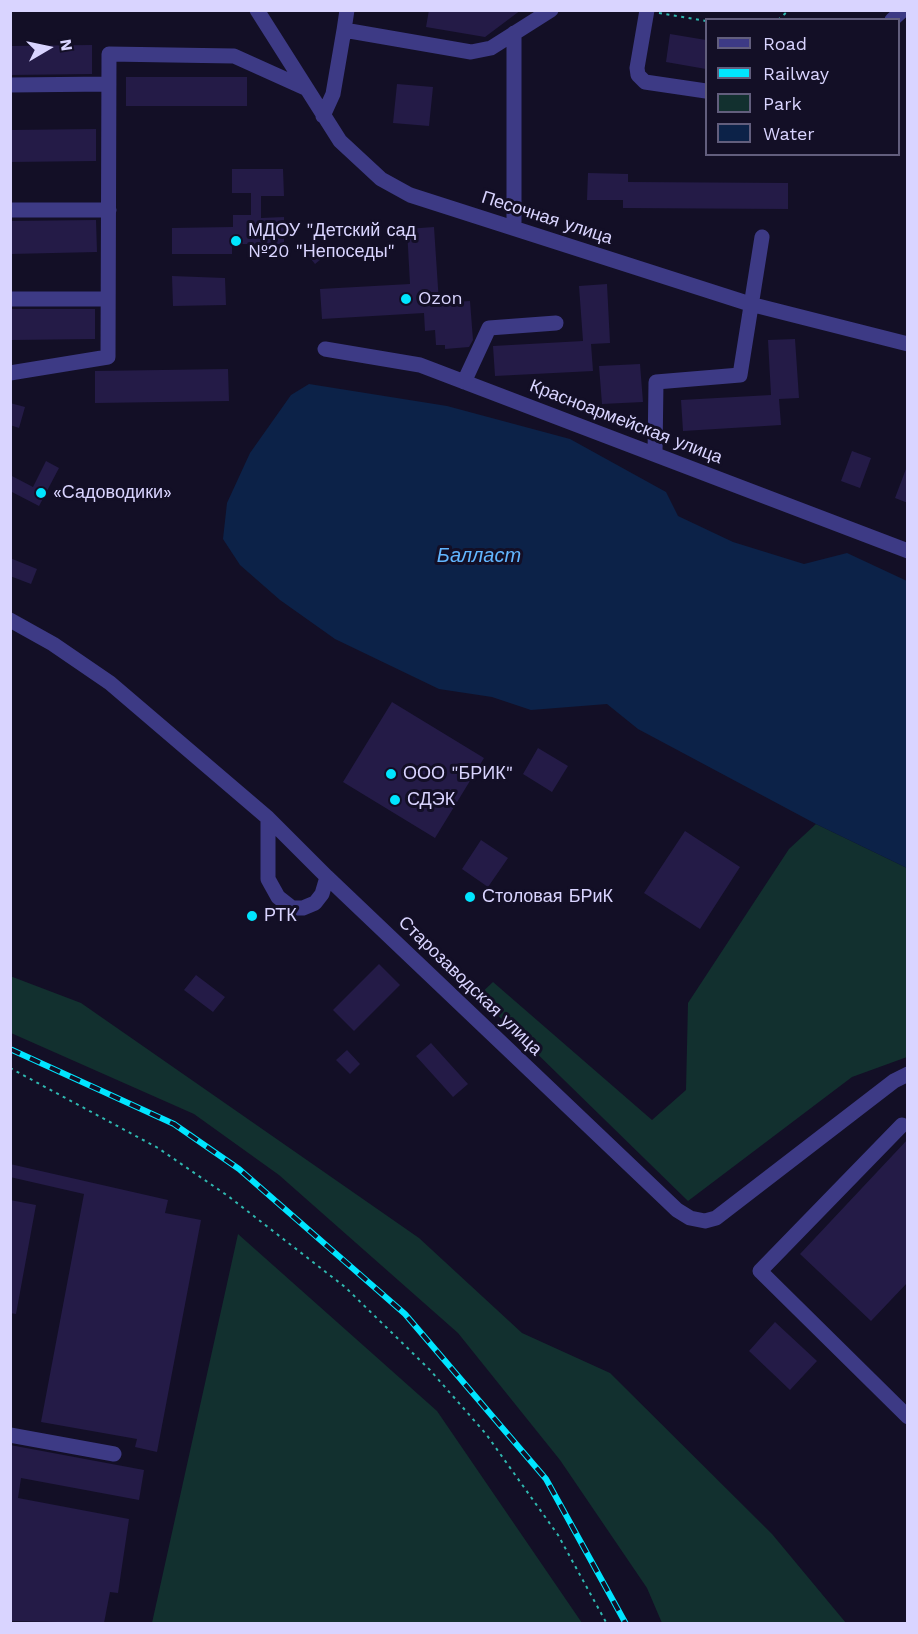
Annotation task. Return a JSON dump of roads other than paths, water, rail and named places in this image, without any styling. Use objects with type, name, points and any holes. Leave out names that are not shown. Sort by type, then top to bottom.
[{"type":"street","name":"Песочная улица","points":[[256,10],[340,141],[381,178],[410,195],[750,304],[908,344]]},
{"type":"street","points":[[323,116],[333,94],[347,10]]},
{"type":"street","points":[[344,30],[471,52],[490,48],[551,10]]},
{"type":"street","points":[[647,11],[637,68],[638,75],[645,82],[705,91]]},
{"type":"street","points":[[514,33],[514,228]]},
{"type":"street","points":[[10,373],[108,357],[109,54],[234,56],[305,88]]},
{"type":"street","points":[[10,85],[109,84]]},
{"type":"street","points":[[10,210],[109,210]]},
{"type":"street","points":[[655,454],[656,381],[740,375],[762,237]]},
{"type":"street","points":[[10,299],[108,299]]},
{"type":"street","points":[[464,382],[489,328],[556,323]]},
{"type":"street","name":"Красноармейская улица","points":[[325,349],[420,365],[908,551]]},
{"type":"street","name":"Старозаводская улица","points":[[10,620],[53,644],[110,683],[268,818],[677,1210],[695,1221],[716,1218],[894,1081],[908,1074]]},
{"type":"street","points":[[268,818],[268,879],[278,897],[292,908],[303,908],[315,903],[322,894],[327,877]]},
{"type":"street","points":[[902,1125],[760,1271],[908,1417]]},
{"type":"street","points":[[10,1435],[114,1454]]},
{"type":"water","name":"Балласт","points":[[309,384],[447,406],[570,439],[666,492],[678,516],[733,542],[804,564],[847,553],[907,581],[907,868],[816,824],[638,729],[607,704],[531,710],[492,697],[439,689],[335,639],[280,600],[240,565],[223,539],[227,503],[250,453],[291,395]]},
{"type":"railway","points":[[10,1049],[174,1124],[239,1169],[405,1314],[546,1479],[626,1624]]},
{"type":"place","name":"МДОУ \"Детский сад №20 \"Непоседы\"","points":[[236,241]]},
{"type":"place","name":"Ozon","points":[[406,299]]},
{"type":"place","name":"«Садоводики»","points":[[41,493]]},
{"type":"place","name":"ООО \"БРИК\"","points":[[391,774]]},
{"type":"place","name":"СДЭК","points":[[395,800]]},
{"type":"place","name":"Столовая БРиК","points":[[470,897]]},
{"type":"place","name":"РТК","points":[[252,916]]}]
